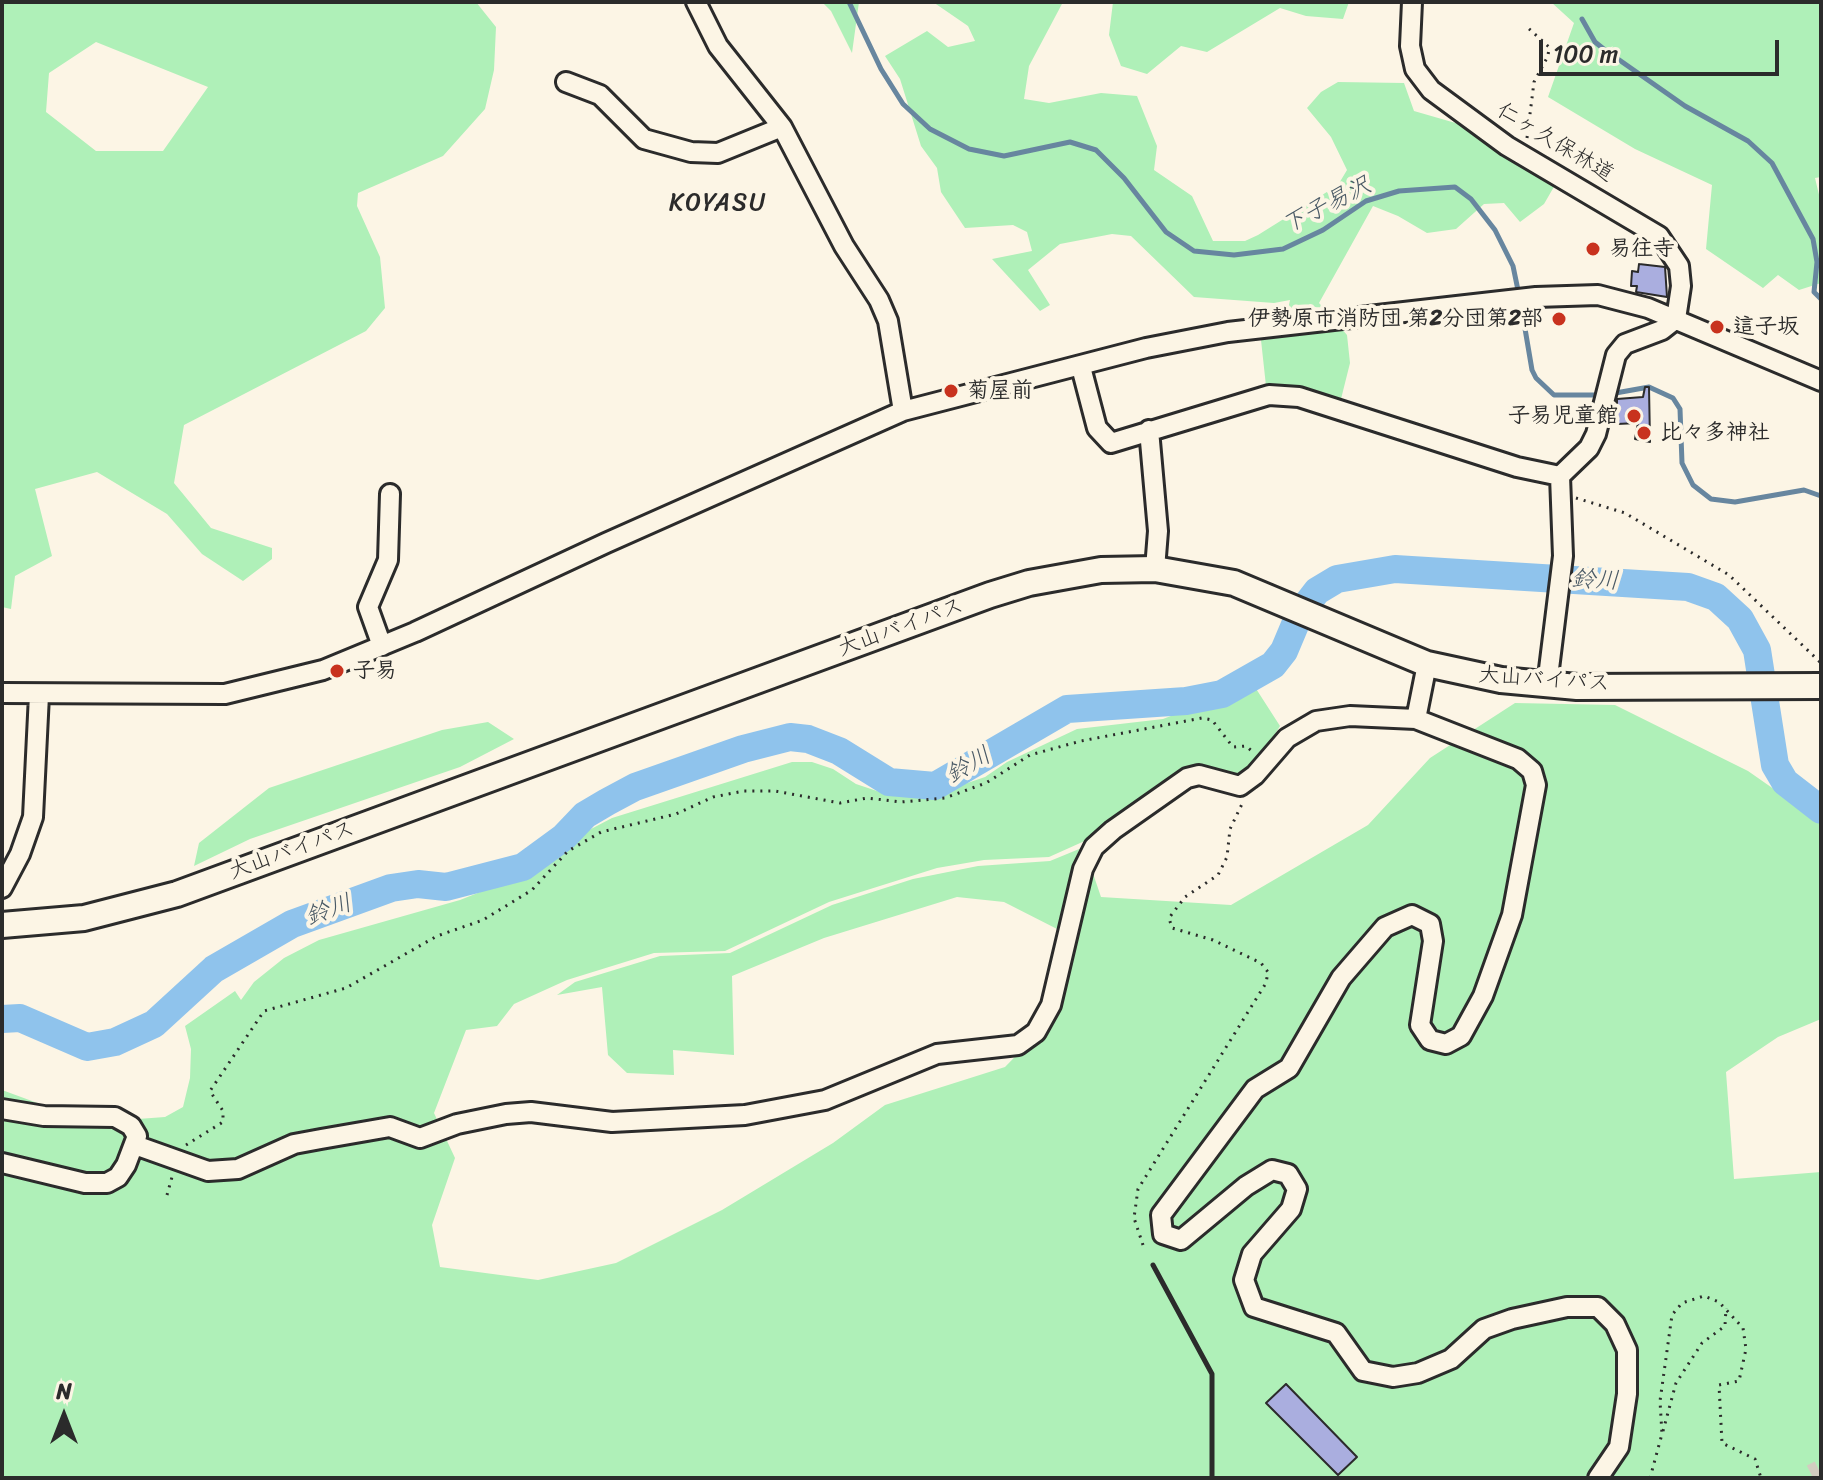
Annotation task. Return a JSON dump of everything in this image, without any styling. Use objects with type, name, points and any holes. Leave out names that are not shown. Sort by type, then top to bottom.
[{"type":"main road","name":"大山バイパス","points":[[2,925],[84,918],[177,894],[1003,591],[1101,570],[1155,569],[1234,583],[1427,664],[1501,680],[1547,685],[1821,686]]},
{"type":"street","points":[[696,2],[718,46],[782,127],[888,321],[903,411]]},
{"type":"street","name":"仁ヶ久保林道","points":[[1412,2],[1410,46],[1415,69],[1431,90],[1523,155],[1659,236],[1679,266],[1681,286],[1676,319]]},
{"type":"street","points":[[566,82],[600,95],[644,139],[691,152],[718,153],[782,127]]},
{"type":"street","points":[[2,693],[225,694],[323,670],[903,411],[1146,348],[1228,332],[1504,300],[1598,295],[1632,302],[1821,381]]},
{"type":"street","points":[[1547,685],[1563,556],[1560,484],[1589,448],[1605,405],[1616,355],[1625,344],[1662,330],[1676,319]]},
{"type":"street","points":[[1081,367],[1097,428],[1111,443],[1269,395],[1299,397],[1560,484]]},
{"type":"street","points":[[1149,430],[1158,531],[1155,569]]},
{"type":"street","points":[[382,646],[368,607],[388,560],[390,494]]},
{"type":"street","points":[[1416,719],[1427,664]]},
{"type":"street","points":[[2,888],[33,817],[39,695]]},
{"type":"street","points":[[135,1145],[208,1171],[238,1169],[294,1144],[335,1136],[390,1127],[420,1138],[457,1124],[531,1112],[612,1122],[759,1114],[825,1100],[937,1054],[1018,1045],[1036,1032],[1051,1005],[1083,869],[1094,847],[1113,830],[1187,778],[1199,775],[1240,786],[1263,766],[1287,738],[1316,721],[1350,716],[1416,719],[1518,759],[1532,771],[1536,785],[1512,915],[1483,996],[1461,1036],[1446,1044],[1430,1040],[1420,1025],[1433,941],[1430,924],[1412,915],[1385,927],[1341,978],[1289,1068],[1255,1089],[1161,1215],[1163,1234],[1181,1240],[1246,1186],[1272,1170],[1288,1174],[1297,1189],[1291,1209],[1252,1254],[1244,1280],[1254,1307],[1336,1333],[1363,1371],[1393,1377],[1418,1373],[1451,1359],[1484,1329],[1512,1319],[1567,1307],[1598,1307],[1615,1324],[1627,1350],[1627,1394],[1619,1447],[1598,1478]]},
{"type":"street","points":[[2,1109],[44,1116],[115,1117],[131,1126],[137,1136],[118,1177],[101,1184],[2,1163]]},
{"type":"path","points":[[1523,155],[1532,118],[1534,82],[1548,56],[1549,47],[1527,27]]},
{"type":"path","points":[[1560,484],[1625,513],[1729,575],[1821,663]]},
{"type":"path","points":[[167,1195],[183,1148],[223,1122],[223,1111],[210,1091],[264,1011],[346,988],[437,936],[483,920],[532,890],[568,851],[601,832],[676,814],[694,804],[733,792],[775,791],[840,803],[867,798],[901,802],[945,798],[986,783],[1030,755],[1081,741],[1202,718],[1212,720],[1233,747],[1246,746],[1254,752],[1263,766]]},
{"type":"path","points":[[1143,1245],[1134,1218],[1138,1189],[1266,983],[1268,972],[1261,963],[1213,940],[1172,928],[1169,918],[1185,897],[1218,875],[1227,857],[1230,829],[1244,798]]},
{"type":"path","points":[[1662,1434],[1660,1401],[1672,1315],[1693,1297],[1713,1298],[1739,1320],[1746,1349],[1739,1381],[1719,1385],[1722,1443],[1755,1459],[1761,1478]]},
{"type":"path","points":[[1650,1478],[1676,1383],[1702,1343],[1725,1326],[1726,1308]]},
{"type":"green space","points":[[2,2],[476,2],[496,27],[494,70],[485,109],[443,156],[358,193],[357,206],[380,257],[385,308],[366,331],[184,425],[174,483],[211,528],[272,548],[272,559],[243,581],[202,554],[167,514],[97,472],[35,489],[52,556],[15,576],[11,609],[2,607]],"holes":[[[96,42],[208,87],[163,151],[96,151],[46,112],[49,73]]]},
{"type":"green space","points":[[822,2],[859,2],[852,53],[831,11]]},
{"type":"green space","points":[[933,2],[1063,2],[1029,66],[1024,99],[1049,103],[1101,93],[1137,96],[1157,146],[1154,170],[1192,196],[1213,241],[1245,241],[1338,185],[1347,170],[1331,137],[1307,108],[1321,92],[1338,82],[1404,83],[1414,111],[1459,124],[1555,185],[1544,204],[1520,222],[1504,203],[1484,204],[1456,229],[1427,233],[1373,206],[1319,303],[1347,335],[1350,363],[1340,403],[1292,386],[1266,386],[1261,340],[1282,337],[1290,300],[1274,303],[1194,297],[1131,236],[1112,234],[1060,244],[1028,270],[1050,305],[1040,311],[992,259],[1032,251],[1027,232],[1013,225],[965,228],[941,192],[937,168],[921,146],[900,79],[885,56],[927,31],[948,47],[975,41],[968,26]]},
{"type":"green space","points":[[1113,2],[1349,2],[1343,19],[1306,16],[1280,8],[1207,52],[1181,46],[1147,74],[1121,66],[1109,35]]},
{"type":"green space","points":[[1551,2],[1821,2],[1821,177],[1815,178],[1821,203],[1821,283],[1799,290],[1778,275],[1763,288],[1706,249],[1712,185],[1635,149],[1548,97],[1574,23]]},
{"type":"green space","points":[[1253,684],[1280,726],[1257,764],[1245,777],[1230,780],[1214,770],[1098,835],[1049,857],[984,860],[937,868],[829,902],[725,951],[654,953],[567,980],[514,1004],[497,1026],[466,1030],[434,1113],[455,1158],[432,1225],[440,1267],[538,1280],[616,1263],[722,1210],[833,1143],[885,1105],[1005,1067],[1051,1020],[1045,983],[1061,931],[1004,902],[957,897],[824,938],[732,976],[734,1055],[673,1050],[674,1075],[627,1073],[608,1055],[602,987],[557,995],[575,982],[660,956],[730,953],[832,905],[913,879],[978,866],[1050,861],[1084,847],[1101,897],[1231,905],[1368,825],[1430,758],[1515,703],[1615,705],[1748,771],[1821,822],[1821,1019],[1778,1037],[1726,1072],[1734,1179],[1821,1172],[1821,1478],[2,1478],[2,1090],[70,1115],[91,1111],[131,1113],[138,1119],[165,1117],[183,1107],[190,1078],[191,1049],[185,1026],[235,991],[241,1000],[254,982],[284,958],[319,940],[460,900],[533,871],[572,839],[612,818],[792,762],[812,762],[833,769],[856,784],[883,793],[910,796],[935,794],[985,777],[1007,762],[1077,729],[1163,719]]},
{"type":"green space","points":[[488,722],[514,739],[460,767],[250,839],[194,866],[199,843],[269,788],[442,730]]},
{"type":"building","points":[[1639,264],[1665,267],[1667,297],[1636,292],[1637,286],[1631,286],[1632,271],[1638,272]]},
{"type":"building","name":"子易児童館","points":[[1645,387],[1649,387],[1650,442],[1635,439],[1638,423],[1617,424],[1617,399],[1643,397]]},
{"type":"building","points":[[1286,1384],[1357,1457],[1338,1475],[1266,1403]]},
{"type":"waterway","name":"下子易沢","points":[[849,2],[881,69],[903,104],[930,129],[969,149],[1004,156],[1070,142],[1096,150],[1124,178],[1166,232],[1194,251],[1234,255],[1283,249],[1323,230],[1366,201],[1399,191],[1455,187],[1471,199],[1495,230],[1513,266],[1519,295]]},
{"type":"waterway","points":[[1582,19],[1595,42],[1605,50],[1685,106],[1748,141],[1772,163],[1813,239],[1817,262],[1814,292],[1821,299]]},
{"type":"waterway","name":"下子易沢","points":[[1521,305],[1536,378],[1554,395],[1600,395]]},
{"type":"waterway","name":"下子易沢","points":[[1610,394],[1649,387],[1673,398],[1680,409],[1682,463],[1693,485],[1711,499],[1735,502],[1804,490],[1821,496]]},
{"type":"waterway","name":"鈴川","points":[[2,1019],[20,1018],[87,1047],[115,1042],[154,1024],[214,969],[292,924],[391,888],[418,884],[446,887],[523,867],[564,837],[585,815],[607,802],[635,787],[743,749],[790,737],[808,739],[839,751],[889,782],[935,786],[1067,709],[1186,701],[1222,694],[1273,665],[1284,651],[1300,613],[1317,591],[1337,579],[1395,569],[1688,587],[1716,597],[1740,619],[1757,650],[1775,765],[1785,782],[1821,810]]},
{"type":"tunnel","points":[[1813,1478],[1821,1474]]},
{"type":"railway","points":[[1153,1265],[1212,1374],[1212,1478]]},
{"type":"place","name":"易往寺","points":[[1593,249]]},
{"type":"place","name":"伊勢原市消防団 第2分団第2部","points":[[1559,319]]},
{"type":"place","name":"這子坂","points":[[1717,327]]},
{"type":"place","name":"菊屋前","points":[[951,391]]},
{"type":"place","name":"子易児童館","points":[[1634,416]]},
{"type":"place","name":"比々多神社","points":[[1644,433]]},
{"type":"place","name":"子易","points":[[337,671]]},
{"type":"district","name":"KOYASU","points":[[718,204]]}]
